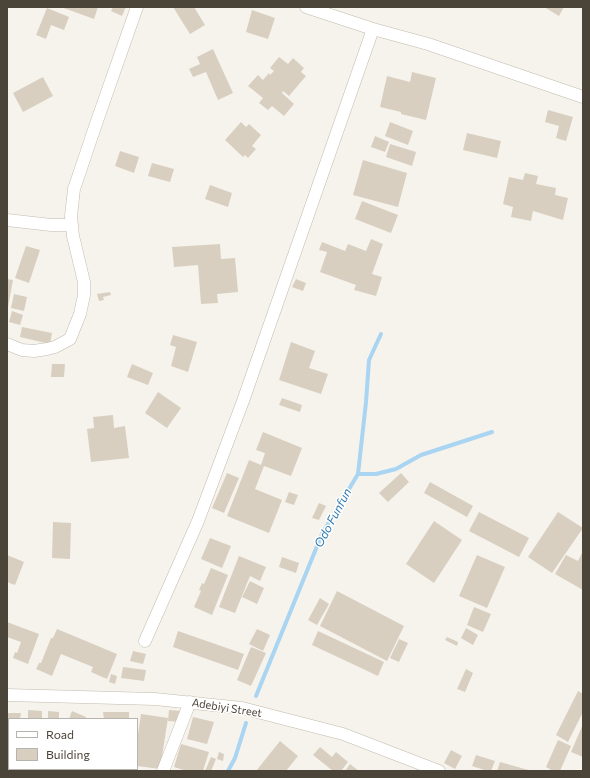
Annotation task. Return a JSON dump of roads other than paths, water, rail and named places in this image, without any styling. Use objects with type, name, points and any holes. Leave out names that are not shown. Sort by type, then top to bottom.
[{"type":"street","points":[[7,344],[22,350],[34,351],[47,349],[70,339],[80,314],[84,295],[84,282],[73,236],[71,216],[74,189],[137,7]]},
{"type":"street","points":[[306,7],[373,29],[428,44],[583,97]]},
{"type":"street","points":[[145,641],[198,521],[243,401],[373,29]]},
{"type":"street","points":[[7,220],[51,225],[72,225]]},
{"type":"street","name":"Adebiyi Street","points":[[7,696],[155,700],[190,702],[242,708],[336,732],[413,766],[438,771]]},
{"type":"street","points":[[163,771],[190,702]]},
{"type":"waterway","name":"Odo Funfun","points":[[256,696],[322,534],[358,474],[369,360],[381,334]]},
{"type":"waterway","points":[[358,474],[376,474],[396,469],[421,455],[492,432]]},
{"type":"waterway","name":"Odo Funfun","points":[[228,771],[235,758],[246,723]]}]
